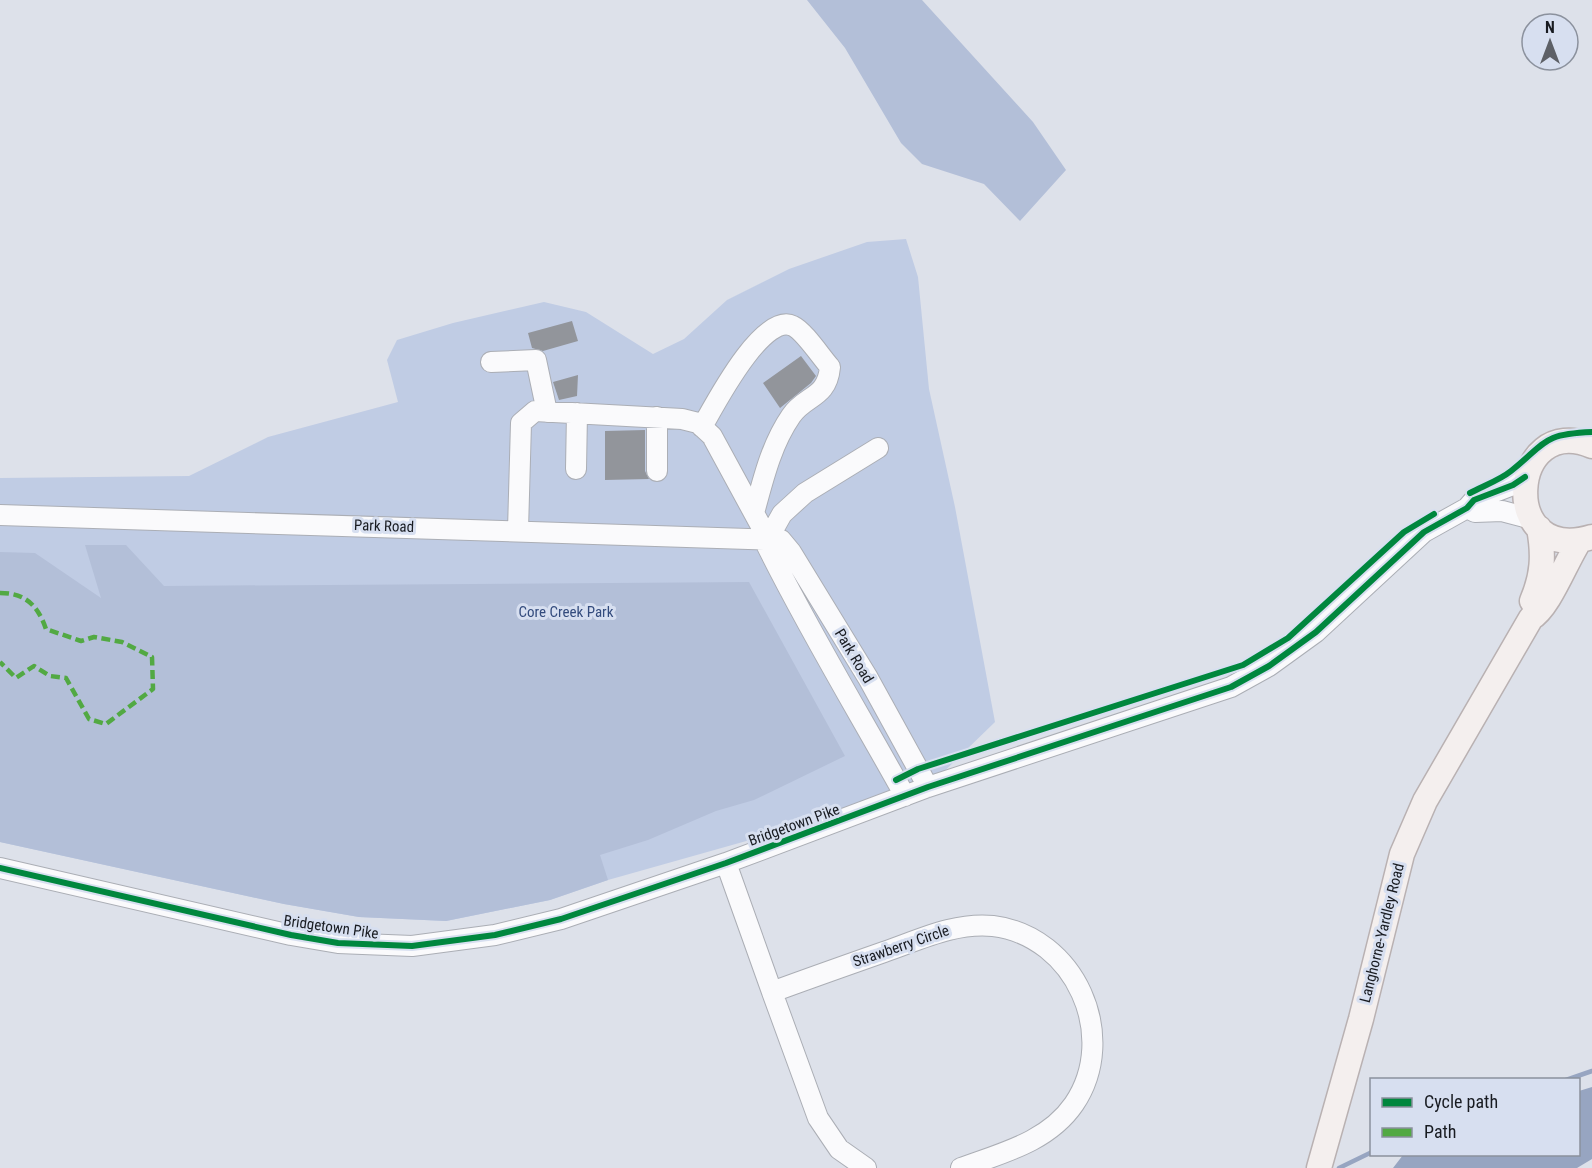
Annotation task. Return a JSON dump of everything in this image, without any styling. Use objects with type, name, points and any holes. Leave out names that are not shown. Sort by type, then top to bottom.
[{"type":"main road","points":[[1525,477],[1536,458],[1545,450],[1565,442],[1590,444]]},
{"type":"main road","name":"Langhorne-Yardley Road","points":[[1525,477],[1524,499],[1535,524],[1543,565],[1541,580],[1530,606],[1531,618]]},
{"type":"main road","points":[[1535,524],[1558,539],[1586,539]]},
{"type":"main road","name":"Langhorne-Yardley Road","points":[[1319,1168],[1361,1019],[1391,889],[1402,854],[1430,792],[1531,618],[1541,612],[1565,564],[1586,539]]},
{"type":"street","points":[[702,427],[736,368],[762,339],[777,327],[786,324],[795,326],[830,367],[825,388],[792,414],[776,443],[754,513]]},
{"type":"street","points":[[491,362],[536,360],[547,412]]},
{"type":"street","points":[[518,530],[521,423],[534,411],[657,417],[698,423],[712,436],[768,539]]},
{"type":"street","points":[[576,469],[577,413]]},
{"type":"street","points":[[657,417],[657,471]]},
{"type":"street","points":[[768,539],[782,514],[805,493],[878,448]]},
{"type":"street","name":"Bridgetown Pike","points":[[0,868],[291,935],[338,943],[412,946],[473,939],[561,919],[726,863],[928,787],[1231,687],[1269,666],[1316,632],[1424,532],[1467,508],[1474,501],[1513,485],[1525,477]]},
{"type":"street","points":[[1467,508],[1475,512],[1502,511],[1535,524]]},
{"type":"street","name":"Park Road","points":[[0,514],[781,540],[868,678],[928,787]]},
{"type":"street","name":"Park Road","points":[[768,539],[767,546],[796,603],[905,796]]},
{"type":"street","points":[[796,603],[815,592]]},
{"type":"street","points":[[726,863],[818,1118],[838,1149],[866,1168]]},
{"type":"street","name":"Strawberry Circle","points":[[772,992],[956,927],[994,926],[1007,929],[1033,939],[1054,955],[1082,991],[1089,1014],[1092,1055],[1085,1081],[1074,1104],[1057,1123],[1039,1137],[962,1168]]},
{"type":"green space","points":[[807,0],[922,0],[1033,122],[1066,170],[1020,221],[984,184],[922,164],[901,143],[845,48]]},
{"type":"green space","name":"Core Creek Park","points":[[906,239],[918,277],[929,389],[955,507],[995,722],[928,787],[905,796],[608,880],[550,900],[446,921],[359,917],[284,904],[0,842],[0,478],[189,476],[268,437],[398,402],[387,360],[397,340],[453,323],[544,302],[586,312],[653,354],[684,339],[727,300],[789,269],[867,242]]},
{"type":"green space","points":[[85,545],[126,545],[164,586],[749,582],[845,756],[754,800],[716,811],[648,840],[600,855],[608,880],[550,900],[446,921],[359,917],[284,904],[0,842],[0,552],[35,553],[101,598]]},
{"type":"shaded area","points":[[1592,1087],[1592,1159],[1577,1168],[1393,1168],[1402,1156],[1580,1156],[1580,1091]]},
{"type":"building","points":[[572,321],[578,341],[543,351],[532,348],[528,333]]},
{"type":"building","points":[[801,356],[816,376],[811,383],[780,408],[763,383]]},
{"type":"building","points":[[578,375],[577,396],[559,400],[553,382]]},
{"type":"building","points":[[645,430],[645,471],[649,479],[605,480],[605,431]]},
{"type":"waterway","points":[[1572,1078],[1592,1071]]},
{"type":"waterway","points":[[1339,1168],[1370,1153]]},
{"type":"marked path","points":[[0,593],[17,595],[30,602],[46,629],[81,641],[94,637],[122,642],[152,657],[153,689],[106,724],[89,719],[66,678],[50,676],[34,666],[16,678],[0,662]]},
{"type":"cycle path","points":[[1470,493],[1507,474],[1546,441],[1563,435],[1592,432]]},
{"type":"cycle path","points":[[0,868],[291,935],[338,943],[412,946],[495,935],[561,919],[726,863],[928,787],[1231,687],[1269,666],[1316,632],[1424,532],[1467,508],[1474,500],[1513,485],[1525,477]]},
{"type":"cycle path","points":[[896,780],[918,769],[1243,665],[1288,638],[1404,532],[1434,514]]}]
